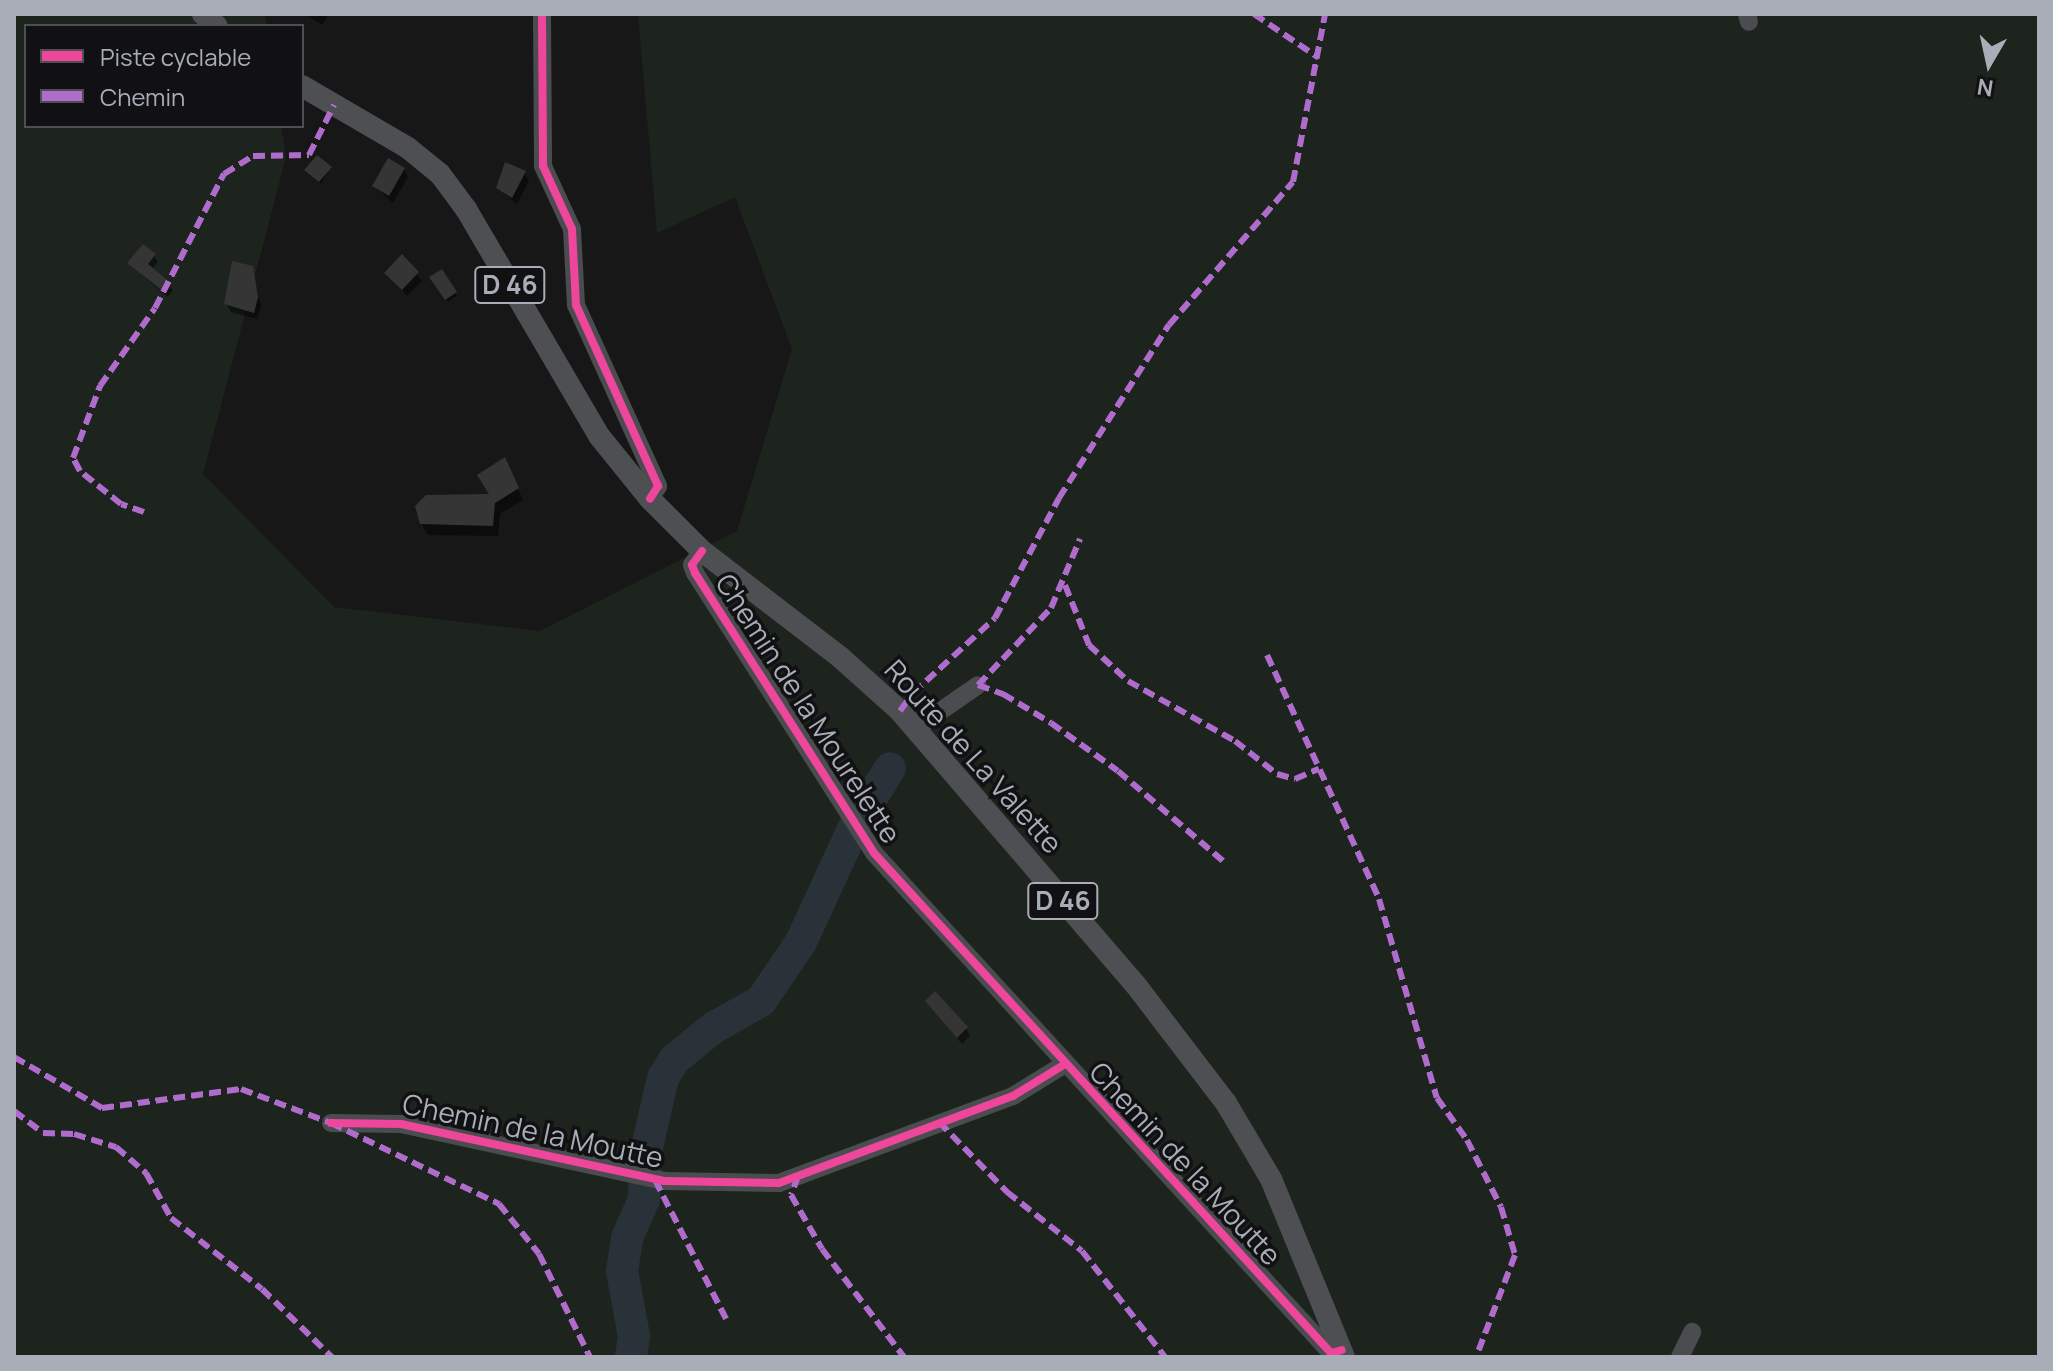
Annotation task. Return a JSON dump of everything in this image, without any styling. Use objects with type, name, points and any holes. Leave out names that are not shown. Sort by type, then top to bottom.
[{"type":"main road","name":"D 46","points":[[304,87],[408,148],[440,174],[466,209],[600,437],[650,499]]},
{"type":"main road","name":"Route de La Valette","points":[[650,499],[702,551],[840,657],[916,728],[1138,988],[1226,1103],[1271,1179],[1343,1354]]},
{"type":"street","points":[[542,14],[543,166],[572,229],[576,305],[658,486],[650,499]]},
{"type":"street","name":"Chemin de la Mourelette","points":[[702,551],[692,565],[695,573],[874,853],[1065,1064]]},
{"type":"street","points":[[916,728],[978,685]]},
{"type":"street","name":"Chemin de la Moutte","points":[[331,1123],[401,1124],[664,1181],[779,1183],[1013,1096],[1065,1064],[1331,1353],[1343,1354]]},
{"type":"street","points":[[1680,1357],[1692,1332]]},
{"type":"shaded area","points":[[14,14],[265,14],[267,24],[24,24],[24,128],[281,128],[286,157],[203,474],[334,607],[540,631],[737,531],[792,349],[735,197],[657,233],[638,14],[2039,14],[2039,1357],[14,1357]]},
{"type":"building","points":[[317,155],[332,167],[319,182],[304,170]]},
{"type":"building","points":[[388,158],[405,168],[389,196],[372,186]]},
{"type":"building","points":[[505,162],[526,171],[512,198],[496,188]]},
{"type":"building","points":[[143,244],[156,254],[148,264],[171,283],[164,292],[127,263]]},
{"type":"building","points":[[402,254],[419,272],[402,290],[384,273]]},
{"type":"building","points":[[232,261],[253,266],[258,297],[254,313],[224,304]]},
{"type":"building","points":[[442,269],[457,292],[445,300],[429,277]]},
{"type":"building","points":[[505,457],[519,488],[495,503],[493,526],[420,524],[415,506],[426,495],[489,494],[477,475]]},
{"type":"building","points":[[935,991],[968,1027],[957,1038],[925,1001]]},
{"type":"waterway","points":[[857,822],[890,768]]},
{"type":"waterway","points":[[631,1357],[634,1336],[622,1271],[627,1238],[644,1199],[646,1152],[663,1078],[675,1059],[713,1028],[761,1001],[801,942],[853,829]]},
{"type":"marked path","points":[[1254,14],[1319,58]]},
{"type":"marked path","points":[[900,711],[913,693],[995,618],[1059,498],[1169,325],[1293,182],[1325,14]]},
{"type":"marked path","points":[[144,512],[121,504],[80,471],[73,458],[100,386],[155,308],[224,174],[253,156],[309,155],[334,105]]},
{"type":"marked path","points":[[978,685],[1051,608],[1080,539]]},
{"type":"marked path","points":[[1065,585],[1089,645],[1128,681],[1235,741],[1277,774],[1295,779],[1319,769]]},
{"type":"marked path","points":[[1267,655],[1379,899],[1437,1098],[1467,1140],[1501,1207],[1515,1255],[1476,1357]]},
{"type":"marked path","points":[[978,685],[1003,694],[1051,723],[1118,771],[1224,862]]},
{"type":"marked path","points":[[14,1057],[102,1108],[241,1089],[331,1123],[499,1204],[539,1254],[590,1357]]},
{"type":"marked path","points":[[14,1111],[43,1133],[74,1134],[116,1147],[146,1173],[171,1218],[262,1289],[332,1357]]},
{"type":"marked path","points":[[939,1122],[1007,1192],[1082,1251],[1165,1357]]},
{"type":"marked path","points":[[798,1176],[791,1195],[822,1249],[904,1357]]},
{"type":"marked path","points":[[655,1180],[726,1319]]},
{"type":"cycle path","points":[[542,14],[543,166],[572,229],[576,305],[658,486],[650,499]]},
{"type":"cycle path","points":[[702,551],[692,565],[695,573],[874,853],[1331,1353],[1342,1350]]},
{"type":"cycle path","points":[[331,1123],[401,1124],[664,1181],[779,1183],[1013,1096],[1065,1064]]}]
